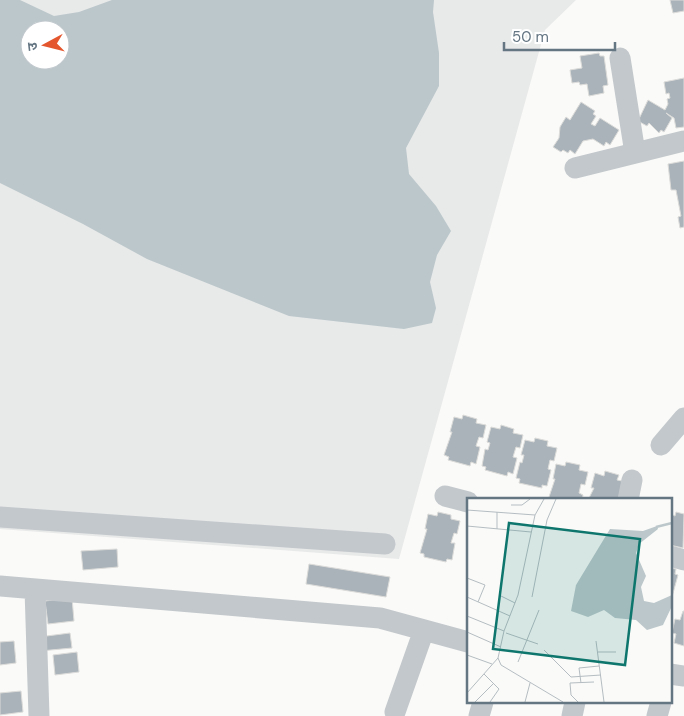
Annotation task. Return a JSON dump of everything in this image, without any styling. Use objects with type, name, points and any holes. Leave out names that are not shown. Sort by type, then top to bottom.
[{"type":"street","points":[[620,58],[635,153]]},
{"type":"street","points":[[575,168],[684,141]]},
{"type":"street","points":[[661,445],[684,418]]},
{"type":"street","points":[[445,496],[467,502]]},
{"type":"street","points":[[0,517],[385,544]]},
{"type":"street","points":[[0,586],[380,618],[467,642]]},
{"type":"street","points":[[35,589],[38,716]]},
{"type":"street","points":[[395,712],[424,630]]},
{"type":"shaded area","points":[[0,0],[576,0],[545,30],[399,559],[0,529]]},
{"type":"shaded area","points":[[0,0],[20,0],[54,16],[79,12],[112,0],[434,0],[433,12],[439,53],[439,86],[406,148],[409,174],[436,206],[451,231],[437,255],[430,282],[436,308],[432,323],[404,329],[289,316],[147,259],[83,224],[0,183]]},
{"type":"building","points":[[670,0],[684,0],[684,11],[673,13]]},
{"type":"building","points":[[599,53],[600,56],[604,56],[608,85],[603,86],[604,93],[589,96],[587,84],[572,83],[570,70],[582,68],[580,56]]},
{"type":"building","points":[[684,78],[684,127],[676,128],[674,118],[666,113],[672,118],[664,132],[661,130],[659,133],[649,123],[647,126],[638,121],[648,100],[665,110],[668,104],[667,99],[670,98],[669,93],[666,94],[664,82]]},
{"type":"building","points":[[581,102],[595,111],[593,114],[596,116],[591,124],[595,126],[600,118],[619,130],[610,145],[606,142],[604,146],[593,139],[583,141],[575,154],[570,150],[568,153],[563,150],[561,152],[553,147],[559,138],[560,127],[566,117],[570,120]]},
{"type":"building","points":[[684,161],[684,227],[680,228],[678,217],[681,216],[676,190],[671,190],[668,164]]},
{"type":"building","points":[[463,415],[477,419],[476,423],[486,425],[483,438],[479,437],[476,446],[480,447],[476,464],[471,462],[470,466],[448,460],[449,457],[444,455],[452,432],[450,432],[454,417],[462,419]]},
{"type":"building","points":[[501,425],[514,429],[513,433],[523,435],[520,448],[516,447],[513,457],[517,458],[513,474],[508,472],[507,476],[485,470],[486,467],[482,466],[485,449],[488,450],[490,443],[487,442],[491,427],[500,429]]},
{"type":"building","points":[[535,438],[548,441],[547,446],[557,448],[554,461],[550,460],[548,469],[551,470],[547,486],[542,485],[542,488],[519,483],[520,479],[516,478],[524,455],[521,455],[525,440],[534,442]]},
{"type":"building","points":[[566,462],[580,465],[579,470],[588,472],[585,485],[581,484],[579,493],[583,495],[582,498],[549,498],[555,479],[553,479],[556,464],[565,466]]},
{"type":"building","points":[[605,471],[619,475],[617,480],[627,482],[619,498],[589,498],[594,488],[591,488],[595,473],[604,476]]},
{"type":"building","points":[[438,512],[451,515],[451,519],[460,521],[457,534],[454,533],[451,543],[455,543],[452,560],[447,559],[446,562],[424,557],[424,554],[420,553],[427,529],[425,529],[428,514],[437,516]]},
{"type":"building","points":[[676,512],[684,514],[683,548],[672,545],[672,515],[675,516]]},
{"type":"building","points":[[117,549],[118,567],[83,570],[81,551]]},
{"type":"building","points":[[309,564],[390,577],[386,597],[306,584]]},
{"type":"building","points":[[672,568],[676,569],[675,574],[678,575],[672,597]]},
{"type":"building","points":[[72,598],[74,621],[48,624],[45,601]]},
{"type":"building","points":[[683,611],[684,646],[674,643],[676,634],[672,633],[675,619],[680,620]]},
{"type":"building","points":[[70,633],[72,648],[40,651],[39,637]]},
{"type":"building","points":[[14,641],[16,663],[0,665],[0,642]]},
{"type":"building","points":[[77,652],[79,672],[55,675],[53,655]]},
{"type":"building","points":[[21,691],[23,712],[0,715],[0,693]]}]
